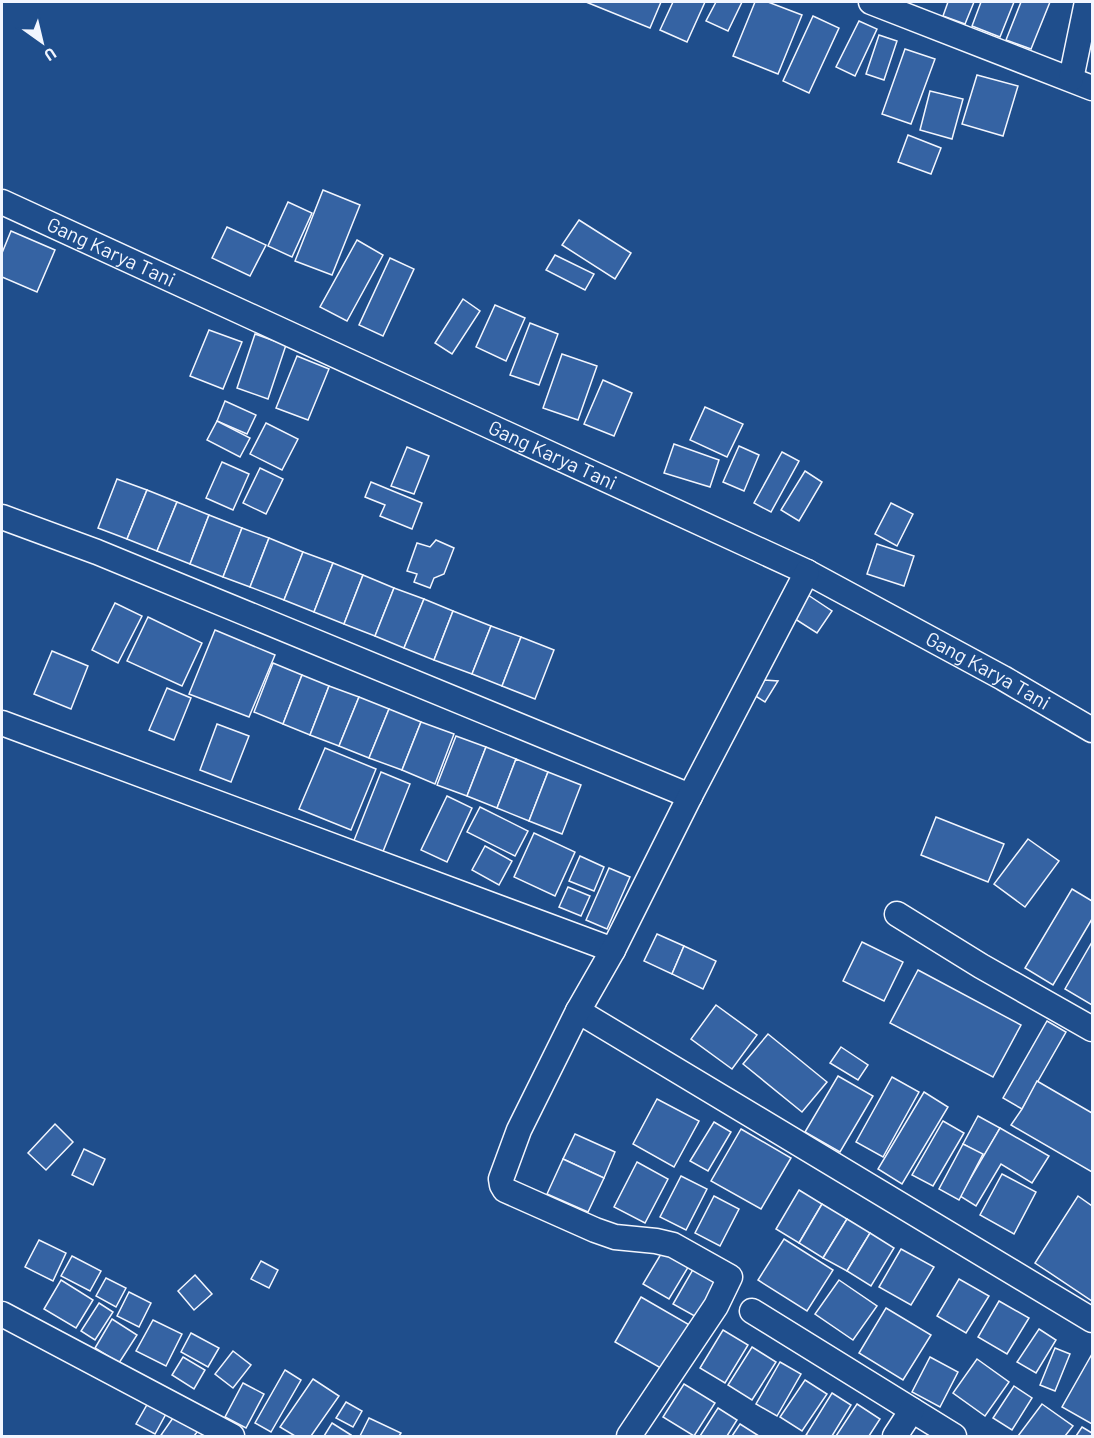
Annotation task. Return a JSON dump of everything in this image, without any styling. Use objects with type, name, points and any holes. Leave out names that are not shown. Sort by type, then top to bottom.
[{"type":"street","points":[[871,2],[1082,83],[1087,2]]},
{"type":"street","name":"Gang Karya Tani","points":[[2,202],[807,572],[1002,678],[1092,730]]},
{"type":"street","points":[[2,517],[97,552],[690,796]]},
{"type":"street","points":[[629,1437],[716,1306],[730,1277],[672,1245],[615,1237],[595,1230],[505,1190],[501,1179],[519,1130],[578,1011],[613,950],[690,796],[807,572]]},
{"type":"street","points":[[2,723],[613,950]]},
{"type":"street","points":[[897,914],[981,966],[1092,1029]]},
{"type":"street","points":[[578,1011],[1092,1320]]},
{"type":"street","points":[[752,1311],[954,1437]]},
{"type":"street","points":[[2,1314],[232,1437]]},
{"type":"street","points":[[895,1437],[912,1410]]},
{"type":"building","points":[[586,2],[661,2],[650,28]]},
{"type":"building","points":[[673,2],[705,2],[687,42],[660,30]]},
{"type":"building","points":[[716,2],[742,2],[728,31],[706,21]]},
{"type":"building","points":[[755,2],[768,2],[802,15],[778,74],[733,56]]},
{"type":"building","points":[[948,2],[974,2],[965,24],[943,16]]},
{"type":"building","points":[[981,2],[1014,2],[1000,37],[972,26]]},
{"type":"building","points":[[1021,2],[1050,2],[1031,49],[1006,40]]},
{"type":"building","points":[[813,16],[839,28],[809,93],[783,81]]},
{"type":"building","points":[[859,21],[877,29],[855,76],[836,67]]},
{"type":"building","points":[[879,35],[897,41],[884,80],[866,74]]},
{"type":"building","points":[[905,49],[935,59],[911,124],[882,114]]},
{"type":"building","points":[[977,75],[1018,86],[1003,136],[962,124]]},
{"type":"building","points":[[930,91],[963,99],[952,139],[920,130]]},
{"type":"building","points":[[908,135],[941,148],[931,174],[898,162]]},
{"type":"building","points":[[323,190],[360,205],[332,275],[295,261]]},
{"type":"building","points":[[288,202],[312,213],[292,257],[268,246]]},
{"type":"building","points":[[579,220],[631,253],[615,279],[562,245]]},
{"type":"building","points":[[227,227],[266,245],[250,276],[212,258]]},
{"type":"building","points":[[11,231],[55,250],[37,292],[2,277],[2,253]]},
{"type":"building","points":[[357,240],[383,255],[347,321],[320,307]]},
{"type":"building","points":[[555,255],[594,274],[585,290],[546,270]]},
{"type":"building","points":[[390,258],[414,269],[383,336],[359,325]]},
{"type":"building","points":[[463,299],[480,311],[452,354],[435,343]]},
{"type":"building","points":[[495,305],[525,318],[506,361],[476,347]]},
{"type":"building","points":[[530,323],[558,334],[539,385],[510,375]]},
{"type":"building","points":[[209,330],[242,342],[223,389],[190,376]]},
{"type":"building","points":[[255,334],[286,345],[268,399],[237,388]]},
{"type":"building","points":[[562,354],[597,366],[578,420],[543,408]]},
{"type":"building","points":[[297,356],[329,369],[308,420],[276,408]]},
{"type":"building","points":[[603,380],[632,393],[614,436],[584,424]]},
{"type":"building","points":[[225,401],[256,415],[247,434],[217,421]]},
{"type":"building","points":[[705,407],[743,424],[727,457],[690,440]]},
{"type":"building","points":[[217,421],[250,438],[240,457],[207,440]]},
{"type":"building","points":[[266,423],[298,439],[282,470],[250,454]]},
{"type":"building","points":[[674,444],[719,460],[710,487],[664,473]]},
{"type":"building","points":[[739,446],[759,455],[744,491],[723,482]]},
{"type":"building","points":[[407,447],[429,456],[414,494],[391,486]]},
{"type":"building","points":[[782,452],[799,461],[771,512],[754,503]]},
{"type":"building","points":[[222,462],[249,474],[233,510],[206,498]]},
{"type":"building","points":[[260,468],[283,479],[266,514],[243,503]]},
{"type":"building","points":[[805,471],[822,482],[799,521],[781,510]]},
{"type":"building","points":[[117,479],[147,490],[127,539],[98,528]]},
{"type":"building","points":[[371,482],[422,503],[412,529],[380,516],[385,505],[365,497]]},
{"type":"building","points":[[147,490],[177,502],[157,551],[127,539]]},
{"type":"building","points":[[177,502],[209,515],[190,564],[157,551]]},
{"type":"building","points":[[891,503],[913,514],[897,546],[875,534]]},
{"type":"building","points":[[209,515],[242,528],[223,577],[190,564]]},
{"type":"building","points":[[242,528],[269,538],[250,587],[223,577]]},
{"type":"building","points":[[269,538],[303,552],[284,600],[250,587]]},
{"type":"building","points":[[436,540],[454,548],[444,574],[434,578],[430,588],[414,582],[417,574],[407,571],[417,543],[430,547]]},
{"type":"building","points":[[877,544],[914,556],[904,586],[867,574]]},
{"type":"building","points":[[303,552],[333,563],[314,612],[284,600]]},
{"type":"building","points":[[333,563],[363,575],[344,624],[314,612]]},
{"type":"building","points":[[363,575],[394,588],[375,636],[344,624]]},
{"type":"building","points":[[394,588],[424,599],[404,648],[375,636]]},
{"type":"building","points":[[808,595],[832,611],[817,633],[792,617]]},
{"type":"building","points":[[424,599],[453,611],[434,660],[404,648]]},
{"type":"building","points":[[115,603],[142,616],[118,663],[92,650]]},
{"type":"building","points":[[453,611],[491,626],[472,674],[434,660]]},
{"type":"building","points":[[148,617],[202,643],[182,686],[127,661]]},
{"type":"building","points":[[491,626],[521,637],[502,686],[472,674]]},
{"type":"building","points":[[215,630],[275,655],[249,717],[189,694]]},
{"type":"building","points":[[521,637],[554,650],[535,699],[502,686]]},
{"type":"building","points":[[52,651],[88,666],[71,709],[34,694]]},
{"type":"building","points":[[273,663],[302,675],[283,724],[254,712]]},
{"type":"building","points":[[302,675],[329,686],[310,735],[283,724]]},
{"type":"building","points":[[764,680],[778,681],[765,702],[754,695]]},
{"type":"building","points":[[329,686],[359,697],[339,746],[310,735]]},
{"type":"building","points":[[167,688],[191,698],[174,740],[149,730]]},
{"type":"building","points":[[359,697],[389,709],[369,758],[339,746]]},
{"type":"building","points":[[389,709],[421,722],[402,770],[369,758]]},
{"type":"building","points":[[421,722],[454,734],[435,784],[402,770]]},
{"type":"building","points":[[217,724],[249,736],[231,782],[200,770]]},
{"type":"building","points":[[456,736],[486,747],[467,796],[437,785]]},
{"type":"building","points":[[486,747],[516,759],[497,808],[467,796]]},
{"type":"building","points":[[325,748],[376,769],[351,830],[299,809]]},
{"type":"building","points":[[516,759],[548,772],[529,821],[497,808]]},
{"type":"building","points":[[381,772],[410,784],[382,854],[353,843]]},
{"type":"building","points":[[548,772],[581,785],[562,834],[529,821]]},
{"type":"building","points":[[447,796],[472,808],[447,862],[421,850]]},
{"type":"building","points":[[480,807],[528,831],[515,856],[467,832]]},
{"type":"building","points":[[936,817],[1004,844],[988,882],[921,855]]},
{"type":"building","points":[[534,833],[575,852],[555,896],[514,877]]},
{"type":"building","points":[[1028,839],[1059,861],[1025,907],[994,884]]},
{"type":"building","points":[[485,846],[512,861],[499,885],[472,870]]},
{"type":"building","points":[[580,856],[604,867],[594,891],[569,881]]},
{"type":"building","points":[[609,868],[630,877],[607,929],[586,920]]},
{"type":"building","points":[[568,887],[590,896],[581,916],[559,907]]},
{"type":"building","points":[[1072,889],[1092,901],[1092,919],[1053,985],[1025,968]]},
{"type":"building","points":[[657,934],[684,946],[672,974],[644,961]]},
{"type":"building","points":[[862,942],[903,962],[884,1001],[843,981]]},
{"type":"building","points":[[1092,942],[1092,1005],[1065,989]]},
{"type":"building","points":[[684,946],[716,961],[703,989],[672,974]]},
{"type":"building","points":[[918,970],[1021,1025],[993,1077],[890,1023]]},
{"type":"building","points":[[716,1005],[757,1035],[732,1069],[691,1039]]},
{"type":"building","points":[[1047,1021],[1066,1032],[1022,1109],[1003,1098]]},
{"type":"building","points":[[768,1034],[827,1082],[802,1112],[743,1064]]},
{"type":"building","points":[[841,1047],[868,1065],[858,1080],[830,1063]]},
{"type":"building","points":[[838,1076],[873,1096],[840,1152],[805,1132]]},
{"type":"building","points":[[892,1077],[919,1092],[883,1157],[856,1142]]},
{"type":"building","points":[[1037,1081],[1092,1113],[1092,1172],[1011,1125]]},
{"type":"building","points":[[924,1092],[948,1107],[902,1184],[878,1169]]},
{"type":"building","points":[[657,1099],[699,1121],[674,1167],[633,1144]]},
{"type":"building","points":[[978,1116],[1000,1128],[984,1156],[963,1144]]},
{"type":"building","points":[[943,1121],[964,1133],[933,1186],[912,1175]]},
{"type":"building","points":[[714,1122],[731,1132],[708,1171],[690,1161]]},
{"type":"building","points":[[55,1124],[73,1142],[46,1170],[28,1153]]},
{"type":"building","points":[[1000,1128],[1049,1156],[1032,1183],[1001,1164],[976,1206],[960,1196]]},
{"type":"building","points":[[741,1129],[791,1158],[761,1209],[711,1181]]},
{"type":"building","points":[[575,1134],[615,1152],[604,1178],[563,1159]]},
{"type":"building","points":[[963,1144],[983,1154],[959,1200],[939,1189]]},
{"type":"building","points":[[84,1149],[105,1159],[93,1185],[72,1175]]},
{"type":"building","points":[[563,1159],[604,1178],[588,1212],[547,1194]]},
{"type":"building","points":[[637,1162],[668,1179],[645,1223],[614,1207]]},
{"type":"building","points":[[1002,1174],[1036,1192],[1014,1234],[980,1215]]},
{"type":"building","points":[[681,1176],[707,1189],[686,1230],[660,1217]]},
{"type":"building","points":[[799,1190],[822,1204],[799,1243],[776,1229]]},
{"type":"building","points":[[714,1196],[739,1209],[720,1246],[695,1233]]},
{"type":"building","points":[[1078,1196],[1092,1206],[1092,1301],[1035,1263]]},
{"type":"building","points":[[822,1204],[847,1219],[823,1258],[799,1243]]},
{"type":"building","points":[[847,1219],[870,1233],[847,1271],[823,1258]]},
{"type":"building","points":[[870,1233],[894,1248],[871,1286],[847,1271]]},
{"type":"building","points":[[784,1239],[833,1270],[807,1311],[758,1280]]},
{"type":"building","points":[[39,1240],[66,1253],[53,1281],[25,1267]]},
{"type":"building","points":[[664,1249],[690,1264],[669,1299],[643,1284]]},
{"type":"building","points":[[901,1249],[934,1267],[911,1305],[879,1287]]},
{"type":"building","points":[[72,1256],[101,1271],[90,1291],[61,1276]]},
{"type":"building","points":[[261,1261],[278,1270],[269,1288],[251,1279]]},
{"type":"building","points":[[695,1266],[723,1282],[700,1319],[673,1304]]},
{"type":"building","points":[[195,1275],[212,1294],[194,1310],[178,1291]]},
{"type":"building","points":[[106,1278],[126,1288],[116,1307],[96,1296]]},
{"type":"building","points":[[959,1279],[989,1296],[966,1333],[937,1316]]},
{"type":"building","points":[[61,1280],[93,1300],[76,1328],[44,1309]]},
{"type":"building","points":[[839,1280],[877,1306],[853,1340],[815,1314]]},
{"type":"building","points":[[129,1292],[151,1303],[139,1327],[117,1316]]},
{"type":"building","points":[[641,1297],[693,1327],[666,1371],[615,1342]]},
{"type":"building","points":[[999,1301],[1029,1318],[1007,1354],[978,1337]]},
{"type":"building","points":[[99,1303],[113,1312],[95,1340],[81,1331]]},
{"type":"building","points":[[886,1308],[931,1335],[903,1380],[859,1353]]},
{"type":"building","points":[[112,1319],[137,1335],[119,1363],[95,1348]]},
{"type":"building","points":[[153,1320],[182,1334],[166,1366],[136,1351]]},
{"type":"building","points":[[1039,1329],[1056,1340],[1036,1373],[1017,1362]]},
{"type":"building","points":[[723,1330],[748,1345],[725,1383],[700,1368]]},
{"type":"building","points":[[191,1333],[219,1348],[208,1367],[181,1352]]},
{"type":"building","points":[[752,1347],[776,1362],[752,1400],[728,1385]]},
{"type":"building","points":[[1055,1348],[1070,1354],[1055,1391],[1040,1385]]},
{"type":"building","points":[[233,1351],[251,1365],[233,1388],[215,1374]]},
{"type":"building","points":[[1092,1354],[1092,1424],[1062,1407]]},
{"type":"building","points":[[183,1357],[205,1370],[194,1389],[172,1375]]},
{"type":"building","points":[[930,1357],[958,1372],[940,1407],[912,1392]]},
{"type":"building","points":[[977,1359],[1009,1382],[985,1416],[953,1393]]},
{"type":"building","points":[[780,1362],[801,1374],[777,1416],[756,1404]]},
{"type":"building","points":[[285,1370],[301,1380],[271,1432],[255,1423]]},
{"type":"building","points":[[313,1379],[339,1396],[311,1436],[295,1436],[280,1427]]},
{"type":"building","points":[[805,1380],[827,1394],[802,1431],[780,1417]]},
{"type":"building","points":[[243,1383],[264,1394],[246,1428],[225,1417]]},
{"type":"building","points":[[684,1384],[715,1403],[694,1436],[663,1417]]},
{"type":"building","points":[[1014,1386],[1032,1398],[1012,1430],[993,1418]]},
{"type":"building","points":[[832,1393],[851,1405],[832,1436],[806,1435]]},
{"type":"building","points":[[346,1402],[362,1411],[353,1427],[336,1418]]},
{"type":"building","points":[[148,1403],[167,1412],[155,1434],[136,1424]]},
{"type":"building","points":[[857,1404],[880,1419],[869,1436],[836,1436]]},
{"type":"building","points":[[1042,1404],[1073,1426],[1065,1436],[1018,1436]]},
{"type":"building","points":[[718,1408],[737,1420],[727,1436],[700,1436]]},
{"type":"building","points":[[175,1415],[198,1431],[194,1436],[161,1435]]},
{"type":"building","points":[[369,1418],[401,1433],[399,1436],[360,1436]]},
{"type":"building","points":[[332,1423],[351,1435],[324,1436]]},
{"type":"building","points":[[740,1424],[759,1436],[732,1436]]},
{"type":"building","points":[[1082,1427],[1092,1433],[1092,1436],[1076,1436]]}]
